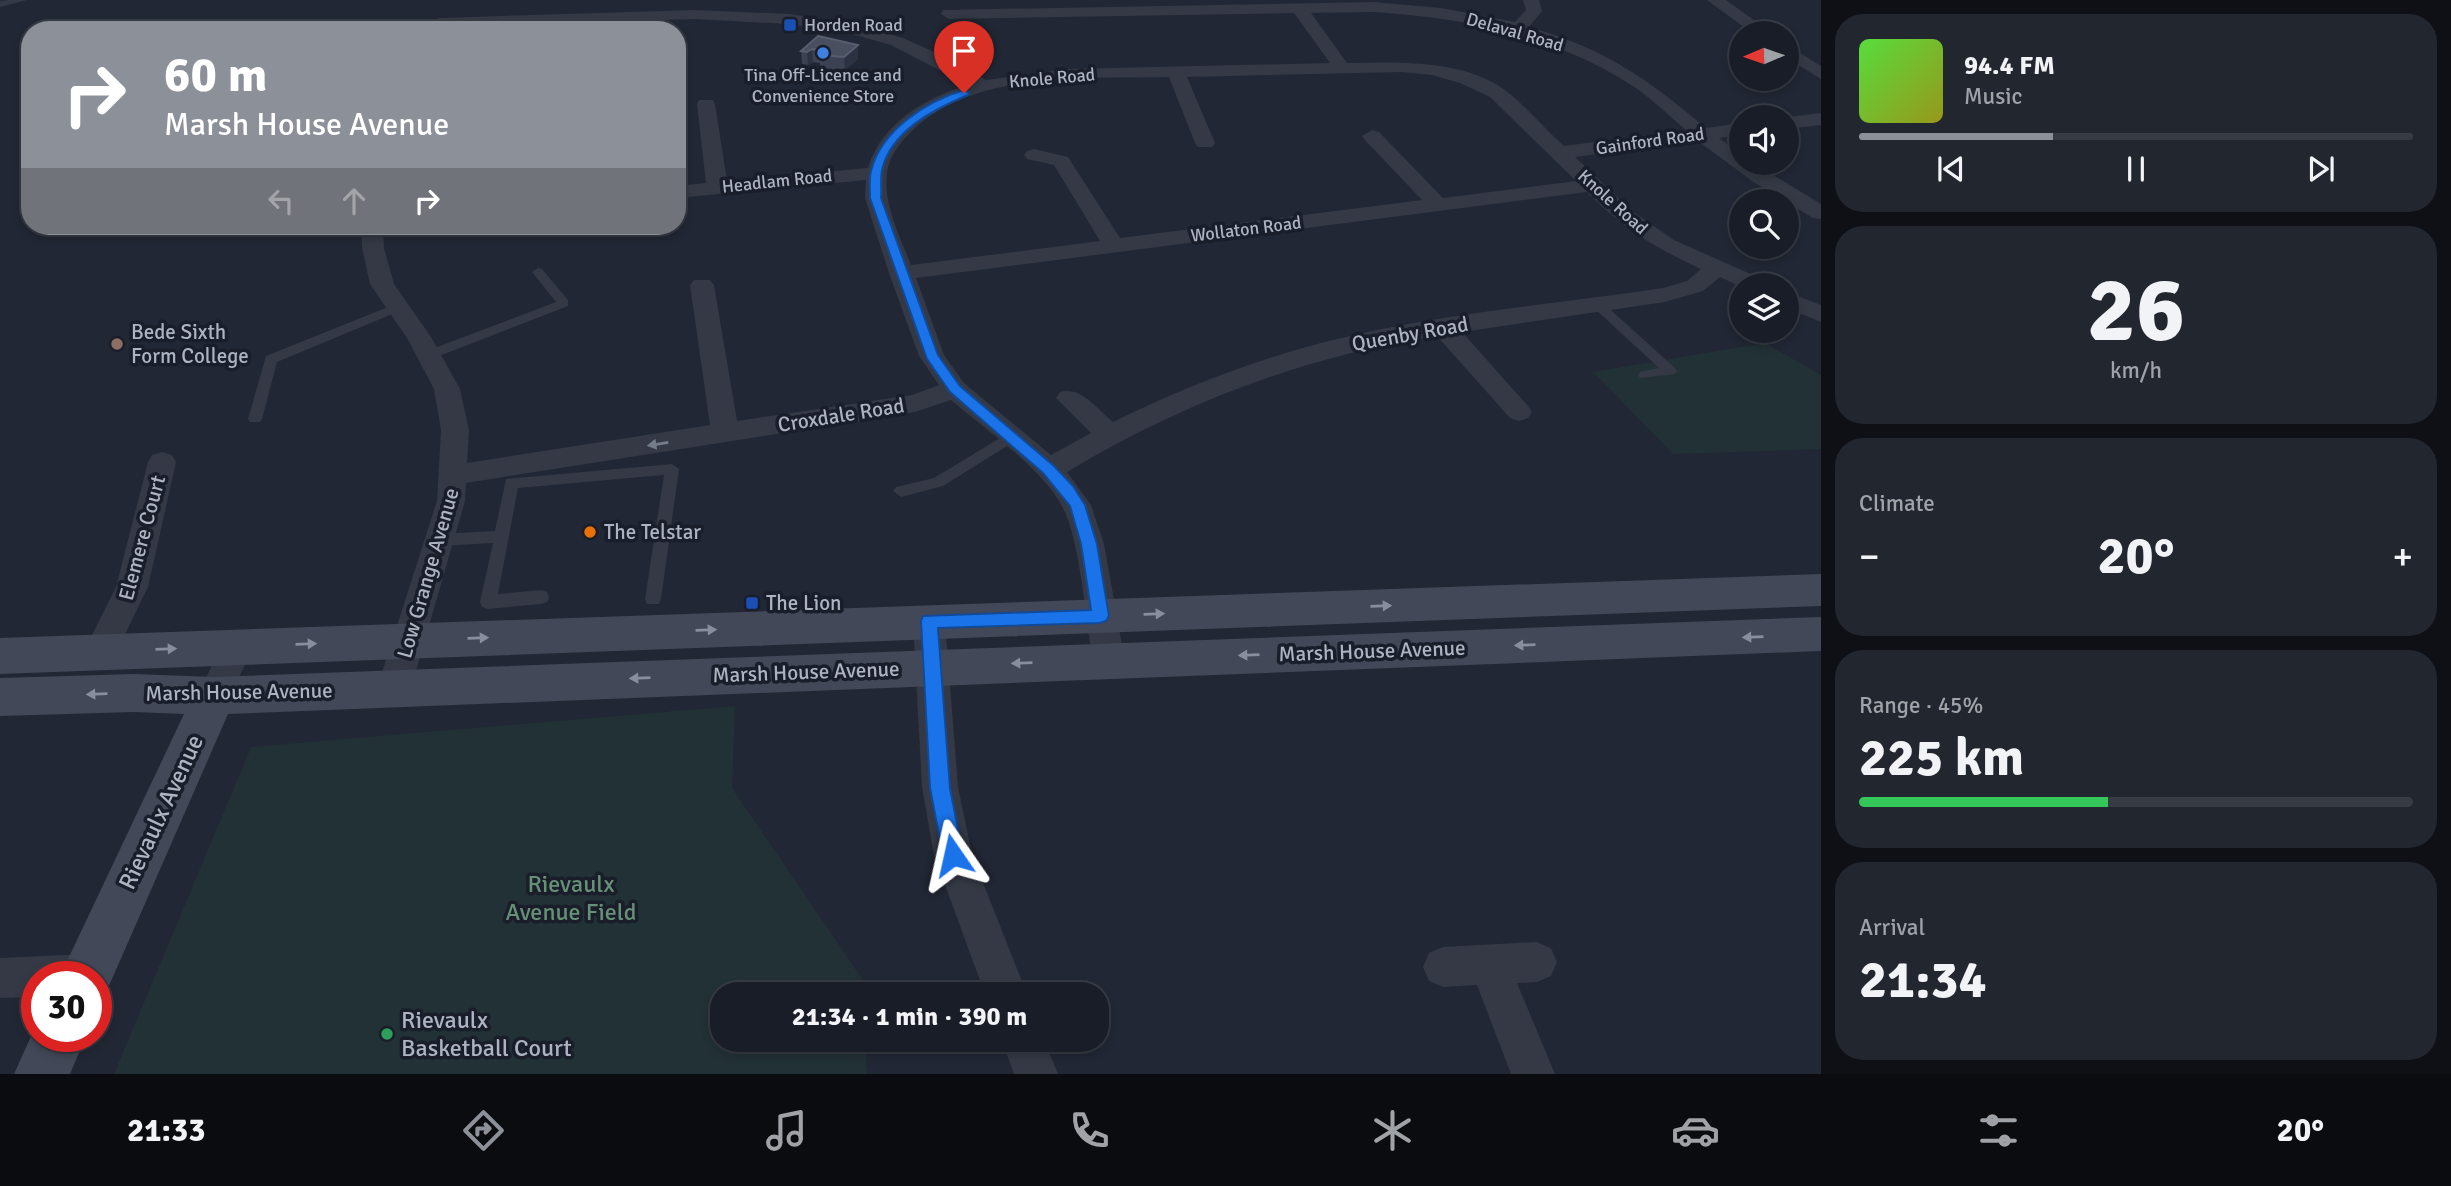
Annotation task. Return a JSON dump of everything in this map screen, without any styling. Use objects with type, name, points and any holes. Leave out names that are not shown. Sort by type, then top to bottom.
[{"type":"street","points":[[446,21],[454,0]]},
{"type":"street","points":[[568,18],[585,0]]},
{"type":"street","points":[[1518,29],[1534,11],[1535,5],[1531,0]]},
{"type":"street","points":[[1715,0],[1746,21]]},
{"type":"street","name":"Delaval Road","points":[[947,15],[1150,5],[1395,8],[1443,13],[1518,29],[1578,50],[1619,70],[1770,183],[1821,213]]},
{"type":"street","points":[[1299,8],[1342,68]]},
{"type":"street","points":[[522,21],[703,14],[773,17],[926,47],[984,86]]},
{"type":"street","points":[[1799,58],[1821,74]]},
{"type":"street","name":"Knole Road","points":[[876,173],[881,156],[914,118],[944,100],[984,86],[1034,76],[1416,68],[1466,79],[1497,93],[1645,233],[1729,273]]},
{"type":"street","points":[[1175,71],[1206,143]]},
{"type":"street","points":[[706,102],[717,187]]},
{"type":"street","points":[[1799,122],[1821,119]]},
{"type":"street","name":"Gainford Road","points":[[1559,153],[1729,131]]},
{"type":"street","points":[[1370,134],[1438,205]]},
{"type":"street","points":[[1034,155],[1066,157],[1114,246]]},
{"type":"street","points":[[876,173],[876,198],[932,356],[955,389],[1049,470],[1068,490],[1083,520],[1109,661]]},
{"type":"street","name":"Headlam Road","points":[[686,191],[876,173]]},
{"type":"street","name":"Wollaton Road","points":[[901,273],[1592,185]]},
{"type":"street","name":"Low Grange Avenue","points":[[373,235],[373,248],[382,284],[429,355],[447,389],[456,430],[451,502],[394,688]]},
{"type":"street","name":"Quenby Road","points":[[1049,470],[1108,433],[1273,365],[1373,339],[1677,292],[1695,286],[1717,268]]},
{"type":"street","points":[[702,285],[725,433]]},
{"type":"street","points":[[1799,304],[1821,314]]},
{"type":"street","points":[[1443,327],[1518,412]]},
{"type":"street","name":"Croxdale Road","points":[[454,475],[915,403],[955,389]]},
{"type":"street","points":[[1069,398],[1108,433]]},
{"type":"street","name":"Elemere Court","points":[[100,651],[132,587],[162,462]]},
{"type":"street","name":"Marsh House Avenue","points":[[0,656],[1821,590]]},
{"type":"street","points":[[929,621],[940,788],[953,855],[1001,982]]},
{"type":"street","name":"Marsh House Avenue","points":[[0,697],[134,693],[214,696],[932,666],[1821,634]]},
{"type":"street","name":"Rievaulx Avenue","points":[[92,961],[237,647]]},
{"type":"street","points":[[1443,967],[1538,962]]},
{"type":"street","points":[[1489,965],[1533,1074]]},
{"type":"street","points":[[0,978],[21,977]]},
{"type":"street","points":[[42,1074],[52,1052]]},
{"type":"street","points":[[1028,1052],[1036,1074]]},
{"type":"lane","points":[[0,4],[23,0]]},
{"type":"lane","points":[[429,355],[564,303],[538,272]]},
{"type":"lane","points":[[1598,305],[1670,371],[1644,374]]},
{"type":"lane","points":[[256,419],[271,359],[398,307]]},
{"type":"lane","points":[[901,491],[938,482],[1010,437]]},
{"type":"lane","points":[[541,597],[488,601],[511,483],[671,469],[653,599]]},
{"type":"lane","points":[[440,540],[502,537]]},
{"type":"green space","points":[[1765,343],[1821,375],[1821,449],[1673,454],[1593,372]]},
{"type":"green space","name":"Rievaulx Avenue Field","points":[[735,706],[732,788],[863,982],[710,982],[710,1052],[866,1052],[867,1074],[114,1074],[251,747]]},
{"type":"building","points":[[818,36],[858,45],[844,57],[819,55],[824,51],[812,49],[801,51]]},
{"type":"place","name":"Horden Road","points":[[790,25]]},
{"type":"place","name":"Tina Off-Licence and Convenience Store","points":[[823,53]]},
{"type":"place","name":"Bede Sixth Form College","points":[[117,344]]},
{"type":"place","name":"The Telstar","points":[[590,532]]},
{"type":"place","name":"The Lion","points":[[752,603]]},
{"type":"place","name":"Rievaulx Basketball Court","points":[[387,1034]]},
{"type":"route","points":[[953,855],[940,788],[929,621],[1100,616],[1089,544],[1077,505],[1068,490],[1049,470],[955,389],[932,356],[876,198],[876,173],[881,156],[902,129],[927,109],[964,93]]}]
